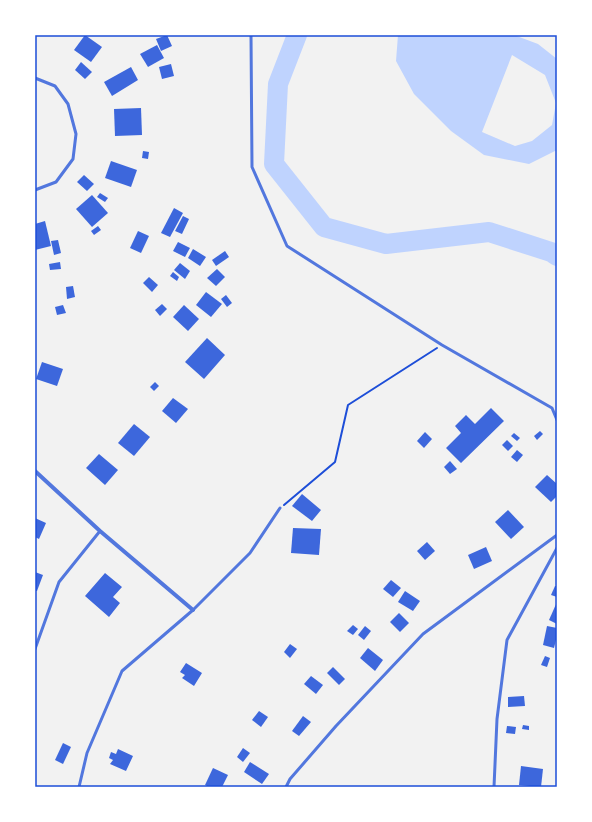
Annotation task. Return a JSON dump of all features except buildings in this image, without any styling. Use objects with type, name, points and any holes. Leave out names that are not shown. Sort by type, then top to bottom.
[{"type":"street","points":[[35,471],[100,531],[193,610]]},
{"type":"lane","points":[[251,35],[252,167],[287,246],[442,345],[552,408],[557,420]]},
{"type":"lane","points":[[35,78],[55,86],[68,104],[76,134],[73,159],[56,182],[35,190]]},
{"type":"lane","points":[[79,787],[87,753],[122,671],[193,610],[250,554],[280,508]]},
{"type":"lane","points":[[35,649],[59,582],[100,531]]},
{"type":"lane","points":[[286,787],[290,779],[336,726],[423,634],[557,535]]},
{"type":"lane","points":[[494,787],[498,719],[507,640],[557,548]]},
{"type":"path","points":[[280,508],[335,462],[348,405],[442,345]]},
{"type":"water","points":[[398,35],[514,35],[538,44],[557,59],[557,150],[529,164],[484,155],[451,131],[414,94],[396,61]],"holes":[[[512,55],[545,75],[556,103],[552,125],[532,141],[515,146],[482,132]]]},
{"type":"waterway","points":[[297,35],[278,84],[274,164],[324,227],[386,244],[489,232],[551,252],[557,256]]}]
